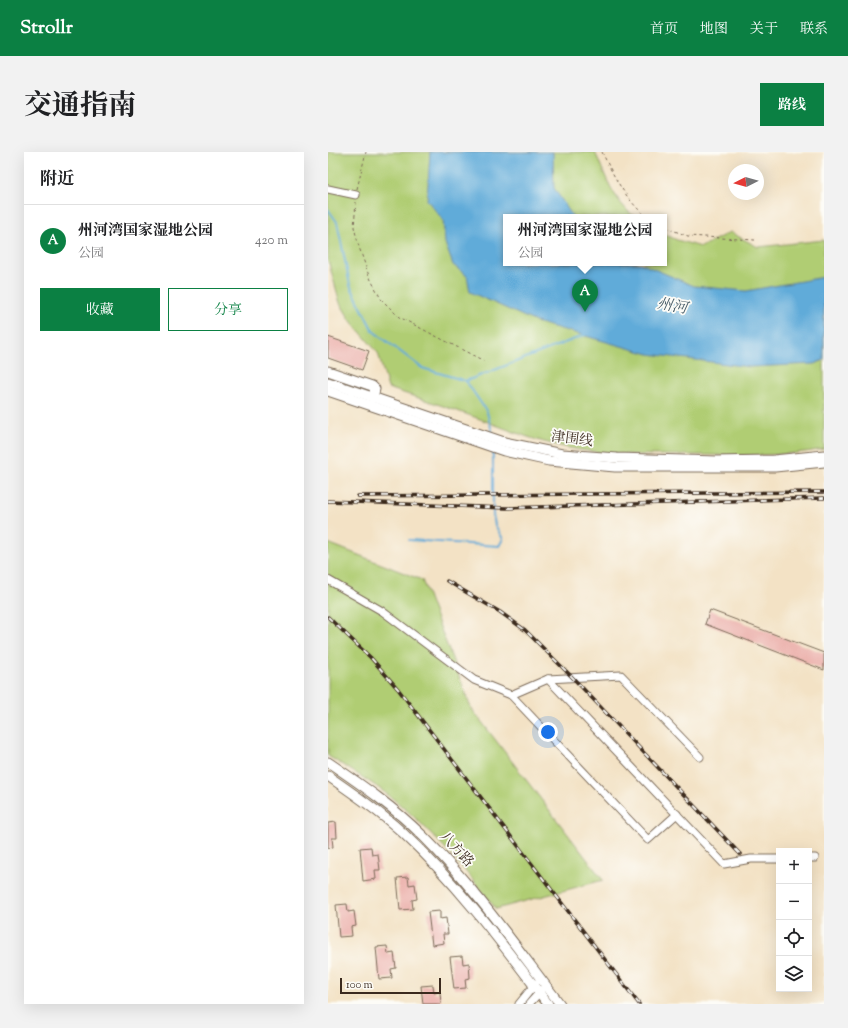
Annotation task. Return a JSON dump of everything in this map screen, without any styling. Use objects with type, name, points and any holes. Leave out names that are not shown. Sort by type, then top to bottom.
[{"type":"main road","points":[[328,371],[372,386],[375,389],[374,398]]},
{"type":"main road","name":"津围线","points":[[328,382],[486,441]]},
{"type":"main road","name":"津围线","points":[[328,391],[548,461],[615,467],[775,467],[824,462]]},
{"type":"main road","name":"津围线","points":[[504,447],[562,454],[617,458],[717,461],[774,460],[824,455]]},
{"type":"main road","name":"八方路","points":[[328,762],[387,804],[424,836],[471,888],[540,985]]},
{"type":"main road","name":"八方路","points":[[328,776],[362,799],[402,832],[437,867],[540,985]]},
{"type":"main road","points":[[540,985],[548,1004]]},
{"type":"main road","points":[[540,985],[560,1004]]},
{"type":"street","points":[[328,189],[356,194]]},
{"type":"street","points":[[328,580],[382,611],[474,680],[511,695],[648,840],[677,814]]},
{"type":"street","points":[[511,695],[548,679],[621,675],[700,757]]},
{"type":"street","points":[[548,679],[724,864],[751,859],[776,859]]},
{"type":"street","points":[[519,1004],[540,985]]},
{"type":"street","points":[[529,1004],[540,985]]},
{"type":"path","points":[[366,152],[356,194],[354,227],[369,276],[381,298],[399,317],[484,361]]},
{"type":"path","points":[[602,152],[615,178],[634,207],[643,214]]},
{"type":"path","points":[[667,228],[688,236],[755,240]]},
{"type":"green space","points":[[328,152],[595,152],[611,188],[621,204],[632,214],[503,214],[503,266],[667,266],[667,235],[701,247],[730,232],[758,247],[824,240],[824,449],[808,452],[745,455],[643,455],[587,451],[534,439],[388,388],[378,353],[351,321],[340,303],[328,260]]},
{"type":"green space","points":[[328,543],[422,580],[471,708],[603,880],[496,909],[447,850],[407,810],[377,787],[328,756]]},
{"type":"water","name":"州河","points":[[430,152],[553,152],[554,188],[571,214],[503,214],[503,266],[647,266],[694,286],[746,291],[824,277],[824,360],[814,364],[750,367],[649,354],[536,322],[470,292],[467,276],[453,265],[445,243],[443,220],[427,200]]},
{"type":"building","points":[[328,337],[369,351],[362,370],[328,358]]},
{"type":"building","points":[[710,610],[824,653],[824,670],[705,624]]},
{"type":"building","points":[[336,822],[337,838],[332,838],[333,847],[328,848],[328,823]]},
{"type":"building","points":[[371,847],[372,855],[378,854],[380,870],[375,870],[376,879],[363,881],[360,848]]},
{"type":"building","points":[[408,877],[409,885],[415,884],[417,899],[412,900],[413,909],[400,910],[397,878]]},
{"type":"building","points":[[347,904],[348,912],[354,911],[356,926],[351,927],[352,936],[339,937],[336,905]]},
{"type":"building","points":[[440,911],[440,919],[446,918],[448,934],[443,934],[444,943],[432,945],[428,912]]},
{"type":"building","points":[[387,946],[388,954],[394,953],[396,968],[391,969],[392,978],[379,979],[376,947]]},
{"type":"building","points":[[462,956],[463,964],[469,963],[470,978],[465,979],[466,988],[454,989],[450,957]]},
{"type":"building","points":[[433,985],[434,993],[440,992],[441,1004],[423,1004],[421,986]]},
{"type":"waterway","points":[[328,209],[337,222],[350,285],[373,331],[422,368],[466,381],[585,335]]},
{"type":"waterway","points":[[466,381],[487,412],[493,435]]},
{"type":"waterway","points":[[409,540],[499,546],[503,539],[495,525],[493,515],[493,449]]},
{"type":"railway","points":[[358,496],[824,492]]},
{"type":"railway","points":[[328,501],[506,508],[824,498]]},
{"type":"railway","points":[[447,581],[500,612],[525,630],[573,678],[740,854]]},
{"type":"railway","points":[[328,617],[371,658],[398,689],[639,1004]]},
{"type":"place","name":"州河湾国家湿地公园","points":[[585,312]]}]
